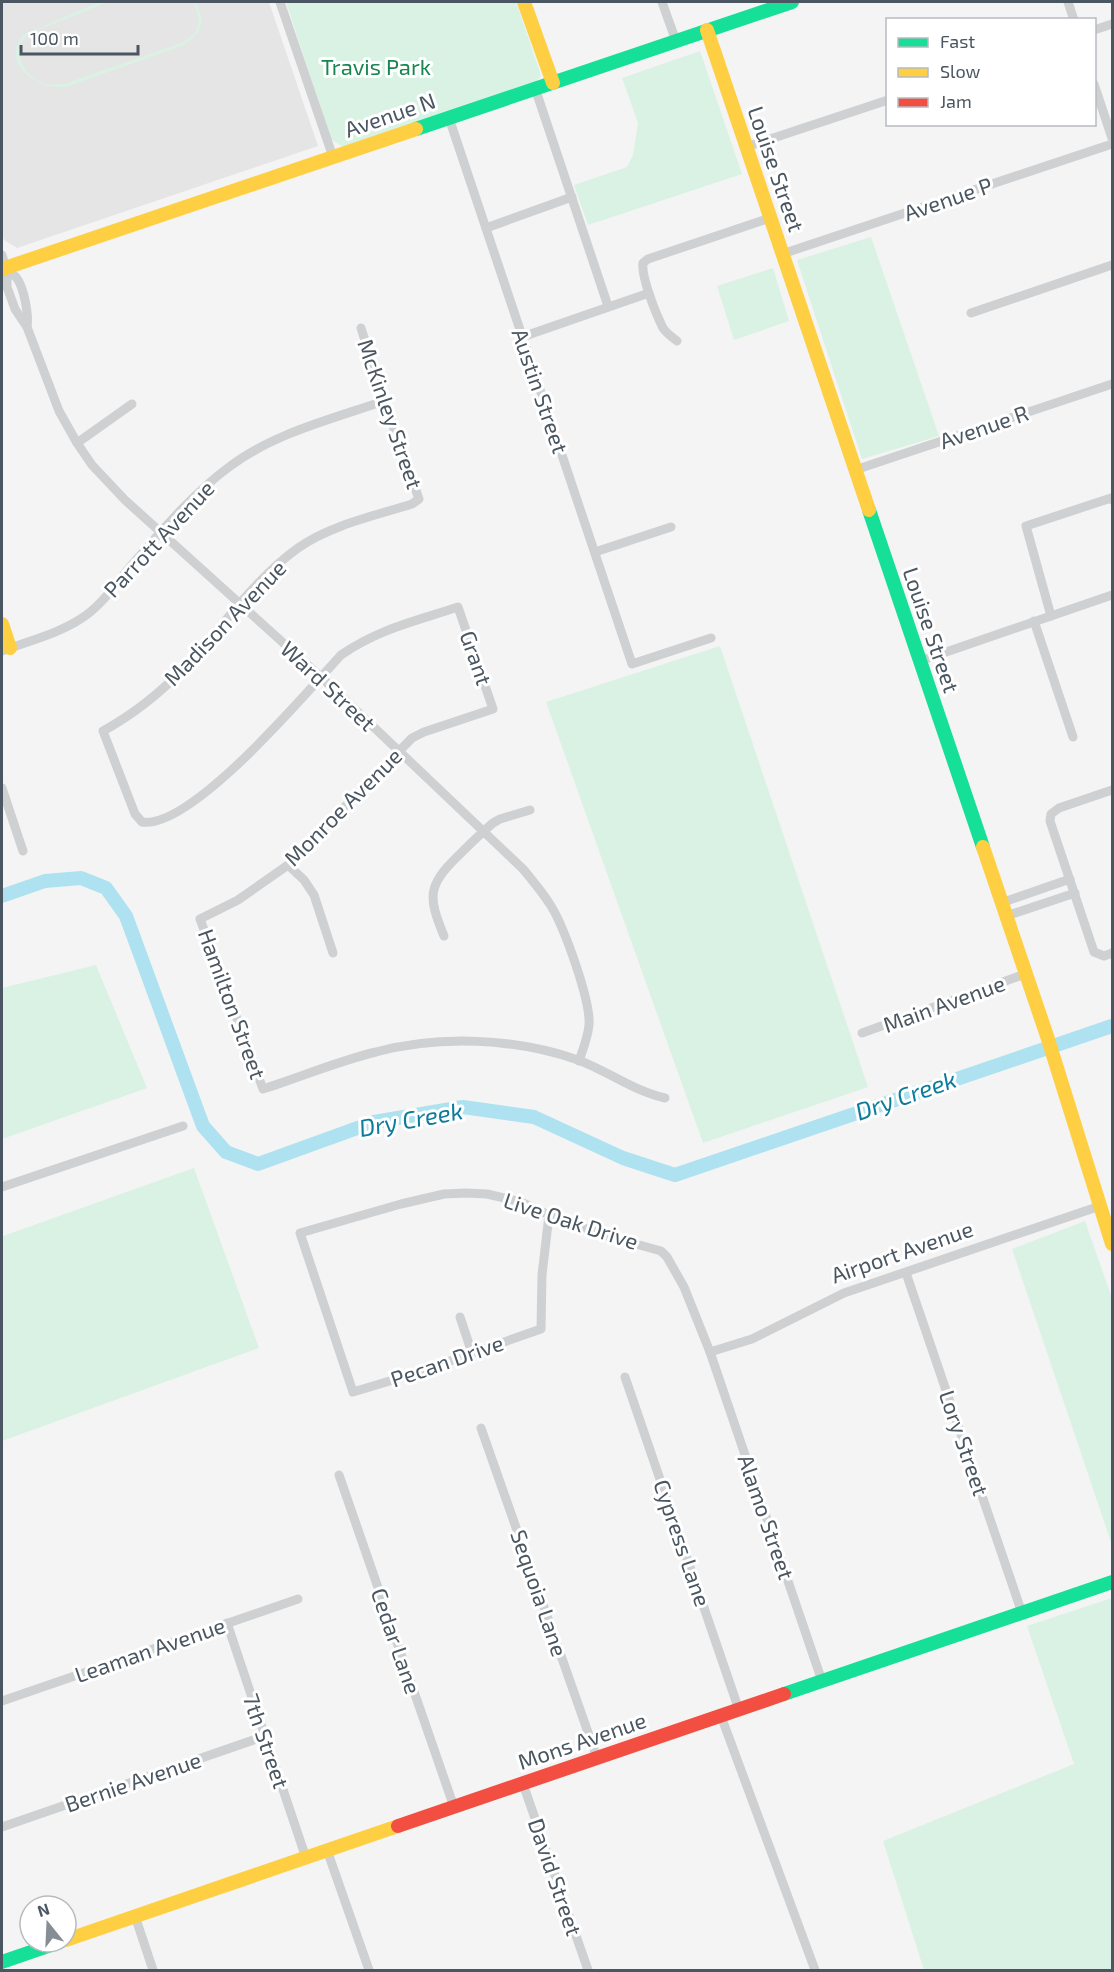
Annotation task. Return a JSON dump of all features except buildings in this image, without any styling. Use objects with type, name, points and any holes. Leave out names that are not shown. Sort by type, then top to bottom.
[{"type":"street","points":[[280,2],[333,157]]},
{"type":"street","points":[[524,2],[553,83]]},
{"type":"street","points":[[662,2],[676,41]]},
{"type":"street","name":"Avenue N","points":[[4,266],[792,2]]},
{"type":"street","points":[[1068,2],[1073,18]]},
{"type":"street","points":[[1096,30],[1113,24]]},
{"type":"street","name":"Louise Street","points":[[707,30],[1003,910],[1106,1204],[1113,1244]]},
{"type":"street","points":[[1096,87],[1113,138]]},
{"type":"street","points":[[535,88],[608,306]]},
{"type":"street","points":[[746,147],[886,101]]},
{"type":"street","name":"Austin Street","points":[[449,118],[632,664],[711,638]]},
{"type":"street","name":"Avenue P","points":[[782,254],[1113,144]]},
{"type":"street","points":[[486,228],[572,197]]},
{"type":"street","points":[[677,341],[663,329],[649,293],[643,263],[648,259],[770,218]]},
{"type":"street","points":[[971,313],[1113,265]]},
{"type":"street","name":"Ward Street","points":[[4,266],[16,278],[26,306],[27,327],[59,411],[92,465],[112,488],[160,533],[321,677],[523,869],[539,888],[552,908],[569,946],[588,1008],[589,1025],[579,1060]]},
{"type":"street","points":[[522,337],[649,293]]},
{"type":"street","name":"McKinley Street","points":[[361,328],[419,499]]},
{"type":"street","name":"Avenue R","points":[[855,470],[1113,384]]},
{"type":"street","name":"Parrott Avenue","points":[[6,649],[55,632],[83,618],[100,603],[197,493],[229,466],[260,447],[286,435],[384,401]]},
{"type":"street","points":[[77,443],[132,404]]},
{"type":"street","points":[[1051,616],[1026,533],[1026,526],[1111,498],[1113,500]]},
{"type":"street","name":"Madison Avenue","points":[[321,677],[256,746],[211,788],[180,810],[157,822],[148,824],[142,822],[135,814],[103,731],[144,705],[183,669],[270,570],[314,538],[412,504],[419,499]]},
{"type":"street","points":[[595,552],[670,526]]},
{"type":"street","points":[[920,661],[1113,595]]},
{"type":"street","name":"Grant","points":[[321,677],[341,655],[365,639],[458,607],[493,709]]},
{"type":"street","points":[[1035,621],[1073,737]]},
{"type":"street","points":[[2,624],[6,649]]},
{"type":"street","name":"Monroe Avenue","points":[[200,919],[238,900],[288,865],[412,738],[493,709]]},
{"type":"street","points":[[2,788],[23,851]]},
{"type":"street","points":[[1113,790],[1059,808],[1051,814],[1050,821],[1094,952],[1104,956],[1113,953]]},
{"type":"street","points":[[444,936],[436,918],[434,904],[435,882],[441,872],[483,831],[500,819],[530,810]]},
{"type":"street","points":[[288,865],[304,880],[314,895],[333,953]]},
{"type":"street","points":[[1003,910],[1070,879]]},
{"type":"street","points":[[1003,910],[1075,893]]},
{"type":"street","name":"Hamilton Street","points":[[200,919],[263,1089],[376,1051],[408,1045],[480,1042],[540,1050],[579,1060]]},
{"type":"street","name":"Main Avenue","points":[[862,1034],[1025,974]]},
{"type":"street","points":[[579,1060],[648,1094],[665,1098]]},
{"type":"street","points":[[2,1188],[183,1126]]},
{"type":"street","name":"Live Oak Drive","points":[[353,1392],[300,1233],[444,1194],[487,1194],[521,1202],[607,1236],[661,1251],[667,1257],[684,1287],[710,1352]]},
{"type":"street","name":"Airport Avenue","points":[[710,1352],[752,1339],[844,1293],[1106,1204]]},
{"type":"street","name":"Pecan Drive","points":[[353,1392],[413,1374],[541,1329],[542,1275],[549,1215]]},
{"type":"street","name":"Lory Street","points":[[906,1273],[1022,1613]]},
{"type":"street","points":[[460,1317],[472,1353]]},
{"type":"street","name":"Alamo Street","points":[[710,1352],[822,1681]]},
{"type":"street","name":"Cypress Lane","points":[[625,1377],[740,1710]]},
{"type":"street","name":"Sequoia Lane","points":[[481,1428],[597,1758]]},
{"type":"street","name":"Cedar Lane","points":[[339,1475],[454,1807]]},
{"type":"street","name":"Mons Avenue","points":[[78,1936],[1113,1582]]},
{"type":"street","name":"Leaman Avenue","points":[[2,1701],[298,1599]]},
{"type":"street","name":"7th Street","points":[[227,1623],[306,1858]]},
{"type":"street","points":[[721,1716],[815,1971]]},
{"type":"street","name":"Bernie Avenue","points":[[2,1827],[265,1736]]},
{"type":"street","name":"David Street","points":[[523,1784],[588,1971]]},
{"type":"street","points":[[327,1851],[369,1971]]},
{"type":"street","points":[[135,1916],[153,1971]]},
{"type":"street","points":[[2,1962],[25,1954]]},
{"type":"shaded area","points":[[2,2],[269,2],[318,146],[17,248],[4,240],[2,233]]},
{"type":"green space","points":[[99,2],[108,2],[31,33],[25,38],[20,52],[28,73],[44,83],[64,84],[179,44],[191,36],[198,27],[198,16],[193,2],[201,15],[201,26],[199,31],[184,45],[69,86],[46,85],[26,74],[16,56],[17,46],[23,35]]},
{"type":"green space","name":"Travis Park","points":[[286,2],[516,2],[541,75],[536,82],[343,147],[331,139]]},
{"type":"green space","points":[[700,51],[742,174],[588,225],[574,185],[627,167],[633,155],[638,123],[622,78]]},
{"type":"green space","points":[[871,237],[939,436],[862,459],[797,260]]},
{"type":"green space","points":[[773,268],[789,321],[734,340],[717,286]]},
{"type":"green space","points":[[720,646],[868,1087],[703,1143],[546,702]]},
{"type":"green space","points":[[96,965],[147,1088],[2,1139],[2,988]]},
{"type":"green space","points":[[194,1168],[259,1348],[2,1441],[3,1236]]},
{"type":"green space","points":[[1085,1221],[1112,1298],[1112,1545],[1012,1249]]},
{"type":"green space","points":[[1112,1598],[1112,1970],[924,1970],[883,1841],[1074,1764],[1027,1626]]},
{"type":"waterway","name":"Dry Creek","points":[[2,896],[45,881],[81,878],[106,888],[126,916],[203,1126],[226,1152],[258,1164],[374,1122],[463,1107],[534,1117],[623,1158],[675,1175],[1112,1026]]},
{"type":"traffic: fast","points":[[416,129],[792,2]]},
{"type":"traffic: fast","points":[[869,510],[983,847]]},
{"type":"traffic: fast","points":[[784,1694],[1112,1582]]},
{"type":"traffic: fast","points":[[2,1962],[25,1954]]},
{"type":"traffic: slow","points":[[524,2],[553,83]]},
{"type":"traffic: slow","points":[[707,30],[869,510]]},
{"type":"traffic: slow","points":[[2,269],[416,129]]},
{"type":"traffic: slow","points":[[2,624],[10,648]]},
{"type":"traffic: slow","points":[[983,847],[1047,1036],[1112,1244]]},
{"type":"traffic: slow","points":[[78,1936],[398,1826]]},
{"type":"traffic: jam","points":[[398,1826],[784,1694]]}]
